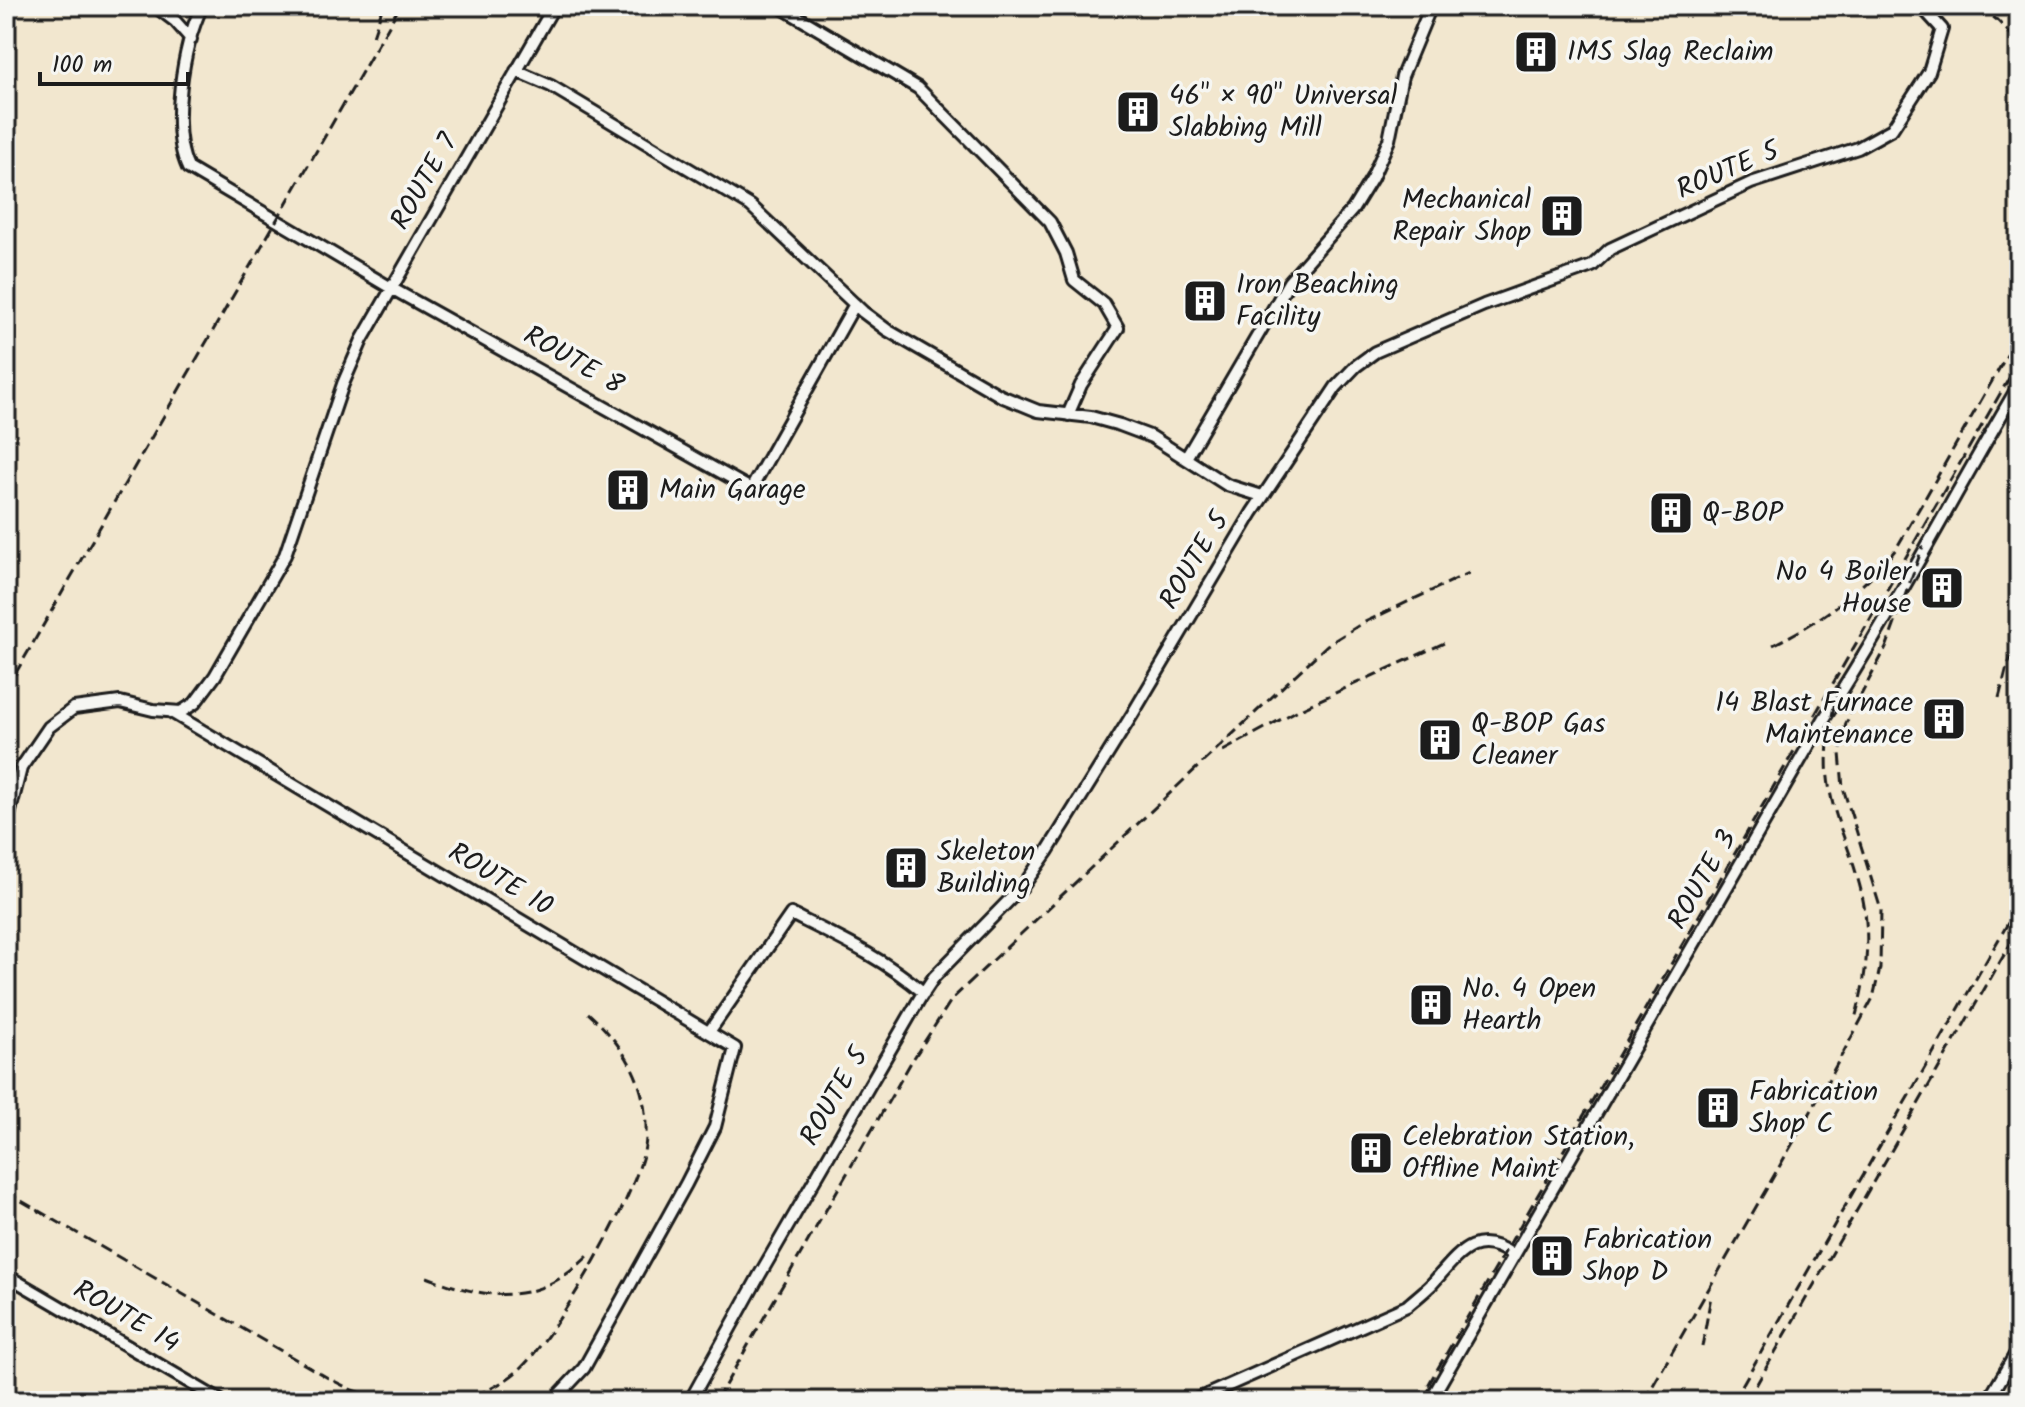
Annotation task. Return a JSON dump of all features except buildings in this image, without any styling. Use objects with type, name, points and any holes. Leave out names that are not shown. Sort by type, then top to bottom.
[{"type":"street","points":[[155,6],[175,21],[191,39],[202,6]]},
{"type":"street","name":"ROUTE 7","points":[[171,712],[181,712],[195,703],[215,676],[285,555],[343,384],[362,340],[554,6]]},
{"type":"street","points":[[779,6],[918,88],[1050,222],[1066,253],[1074,280],[1104,304],[1118,328],[1081,385],[1068,415]]},
{"type":"street","points":[[1186,458],[1289,282],[1353,209],[1372,178],[1389,140],[1402,76],[1431,6]]},
{"type":"street","name":"ROUTE 5","points":[[690,1401],[859,1102],[934,977],[1023,886],[1047,852],[1262,496],[1336,387],[1375,352],[1484,305],[1592,266],[1610,249],[1751,183],[1858,148],[1892,129],[1929,72],[1942,29],[1921,6]]},
{"type":"street","name":"ROUTE 8","points":[[191,39],[186,56],[178,128],[182,155],[188,168],[391,288],[751,489],[855,304]]},
{"type":"street","points":[[516,71],[551,86],[751,206],[887,330],[1001,396],[1038,411],[1091,417],[1152,437],[1227,485],[1262,496]]},
{"type":"street","name":"ROUTE 3","points":[[1430,1401],[2019,385]]},
{"type":"street","points":[[6,827],[21,768],[49,727],[74,708],[120,702],[171,712]]},
{"type":"street","name":"ROUTE 10","points":[[171,712],[735,1048],[715,1127],[584,1368],[553,1401]]},
{"type":"street","points":[[709,1032],[791,914],[863,952],[908,979],[924,993]]},
{"type":"street","points":[[1193,1401],[1407,1306],[1474,1243],[1488,1243],[1513,1255]]},
{"type":"street","name":"ROUTE 14","points":[[6,1275],[221,1401]]},
{"type":"street","points":[[1988,1401],[2019,1348]]},
{"type":"shaded area","points":[[6,6],[2019,6],[2019,1383],[2009,1401],[6,1401]]},
{"type":"railway","points":[[373,36],[383,6]]},
{"type":"railway","points":[[6,690],[400,6]]},
{"type":"railway","points":[[1979,6],[2019,43]]},
{"type":"railway","points":[[2003,6],[2019,18]]},
{"type":"railway","points":[[1773,645],[1840,604],[1896,549],[2019,334]]},
{"type":"railway","points":[[1419,1401],[2019,361]]},
{"type":"railway","points":[[1644,1401],[1873,998],[1880,968],[1881,910],[1843,788],[1840,753],[1846,723],[1886,648],[1923,546]]},
{"type":"railway","points":[[716,1401],[910,1064],[952,999],[1327,645],[1363,623],[1469,573]]},
{"type":"railway","points":[[1999,698],[2007,667],[2019,640]]},
{"type":"railway","points":[[1223,751],[1300,709],[1444,643]]},
{"type":"railway","points":[[2016,695],[2019,685]]},
{"type":"railway","points":[[1839,687],[1828,738],[1827,765],[1835,812],[1865,909],[1866,964],[1855,1019]]},
{"type":"railway","points":[[1733,1401],[2019,904]]},
{"type":"railway","points":[[1747,1401],[2019,929]]},
{"type":"railway","points":[[457,1401],[507,1379],[537,1350],[596,1257],[642,1159],[646,1118],[638,1082],[612,1037],[585,1010]]},
{"type":"railway","points":[[6,1192],[328,1378],[386,1401]]},
{"type":"railway","points":[[427,1277],[471,1291],[513,1294],[552,1283],[590,1254]]},
{"type":"railway","points":[[1702,1347],[1711,1296]]},
{"type":"place","name":"IMS Slag Reclaim","points":[[1536,52]]},
{"type":"place","name":"46\" × 90\" Universal Slabbing Mill","points":[[1138,112]]},
{"type":"place","name":"Mechanical Repair Shop","points":[[1562,216]]},
{"type":"place","name":"Iron Beaching Facility","points":[[1205,301]]},
{"type":"place","name":"Main Garage","points":[[628,490]]},
{"type":"place","name":"Q-BOP","points":[[1671,513]]},
{"type":"place","name":"No 4 Boiler House","points":[[1942,588]]},
{"type":"place","name":"14 Blast Furnace Maintenance","points":[[1944,719]]},
{"type":"place","name":"Q-BOP Gas Cleaner","points":[[1440,740]]},
{"type":"place","name":"Skeleton Building","points":[[906,868]]},
{"type":"place","name":"No. 4 Open Hearth","points":[[1431,1005]]},
{"type":"place","name":"Fabrication Shop C","points":[[1718,1108]]},
{"type":"place","name":"Celebration Station, Offline Maint","points":[[1371,1153]]},
{"type":"place","name":"Fabrication Shop D","points":[[1552,1256]]}]
